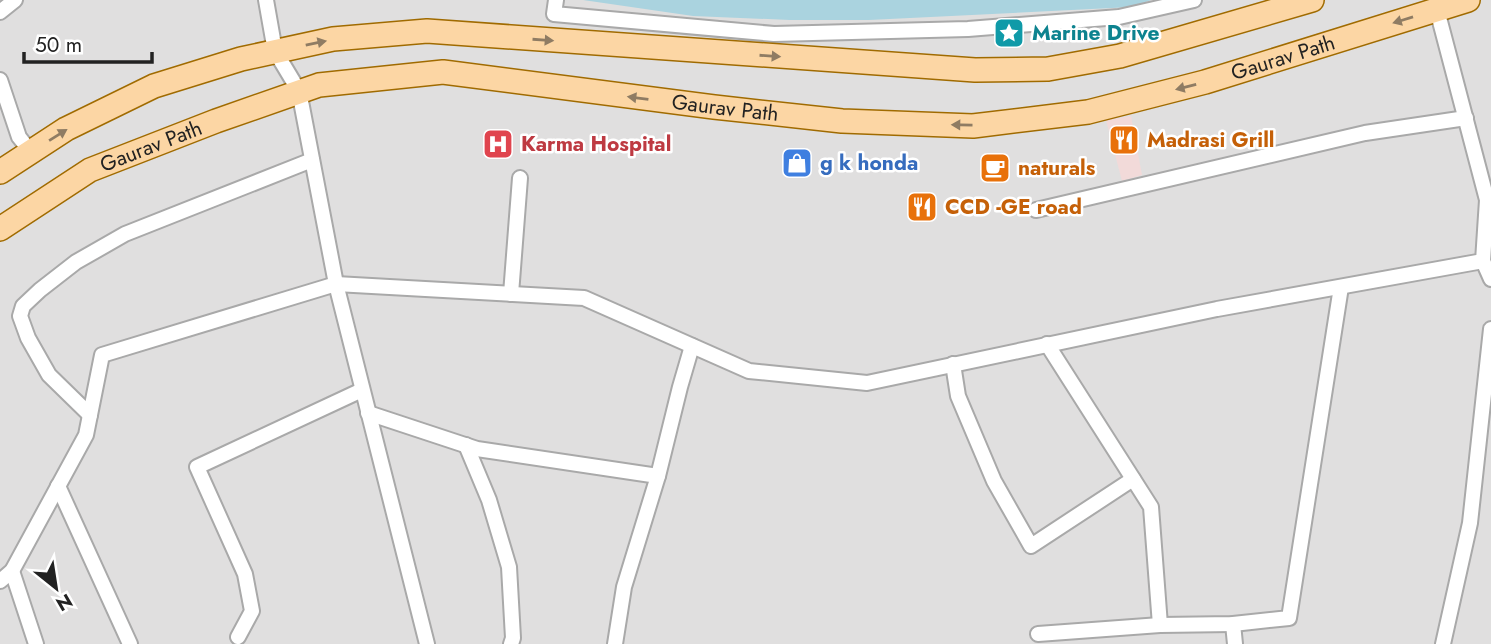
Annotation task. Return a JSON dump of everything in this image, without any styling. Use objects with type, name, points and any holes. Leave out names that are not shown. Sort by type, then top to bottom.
[{"type":"main road","points":[[0,172],[66,130],[154,86],[241,59],[333,39],[426,31],[975,70],[1048,69],[1121,56],[1312,0]]},
{"type":"main road","name":"Gaurav Path","points":[[0,229],[90,170],[318,85],[443,72],[829,120],[972,126],[1088,112],[1205,82],[1468,0]]},
{"type":"street","points":[[0,12],[15,0]]},
{"type":"street","points":[[266,0],[275,51],[299,91],[336,284],[427,644]]},
{"type":"street","points":[[556,0],[554,14],[774,34],[968,29],[1119,17],[1194,0]]},
{"type":"street","points":[[1437,10],[1487,200],[1483,261],[1491,279]]},
{"type":"street","points":[[0,79],[19,137],[31,152]]},
{"type":"street","points":[[1035,210],[1365,133],[1465,118]]},
{"type":"street","points":[[90,415],[49,375],[28,338],[20,316],[23,306],[76,262],[125,234],[312,160]]},
{"type":"street","points":[[511,294],[520,178]]},
{"type":"street","points":[[0,581],[12,571],[86,435],[102,355],[336,284],[584,298],[748,371],[867,383],[1217,309],[1483,261]]},
{"type":"street","points":[[1038,634],[1160,625],[1233,624],[1289,618],[1341,286]]},
{"type":"street","points":[[1443,644],[1470,523],[1491,329]]},
{"type":"street","points":[[1047,344],[1151,507],[1160,625]]},
{"type":"street","points":[[615,644],[624,587],[658,476],[692,346]]},
{"type":"street","points":[[953,365],[958,396],[994,481],[1031,546],[1133,479]]},
{"type":"street","points":[[238,637],[252,611],[245,574],[197,467],[362,390]]},
{"type":"street","points":[[368,412],[490,451],[658,476]]},
{"type":"street","points":[[466,445],[489,500],[509,567],[513,638],[511,644]]},
{"type":"street","points":[[58,486],[130,644]]},
{"type":"street","points":[[12,571],[36,644]]},
{"type":"street","points":[[1233,624],[1234,644]]},
{"type":"shaded area","points":[[0,0],[1491,0],[1491,644],[0,644]]},
{"type":"shaded area","points":[[1131,116],[1142,175],[1122,181],[1106,120]]},
{"type":"water","points":[[583,0],[1151,0],[1132,7],[869,20],[790,20],[693,16]]},
{"type":"place","name":"Marine Drive","points":[[1009,33]]},
{"type":"place","name":"Madrasi Grill","points":[[1124,140]]},
{"type":"place","name":"Karma Hospital","points":[[498,144]]},
{"type":"place","name":"g k honda","points":[[797,163]]},
{"type":"place","name":"naturals","points":[[995,168]]},
{"type":"place","name":"CCD -GE road","points":[[922,207]]}]
